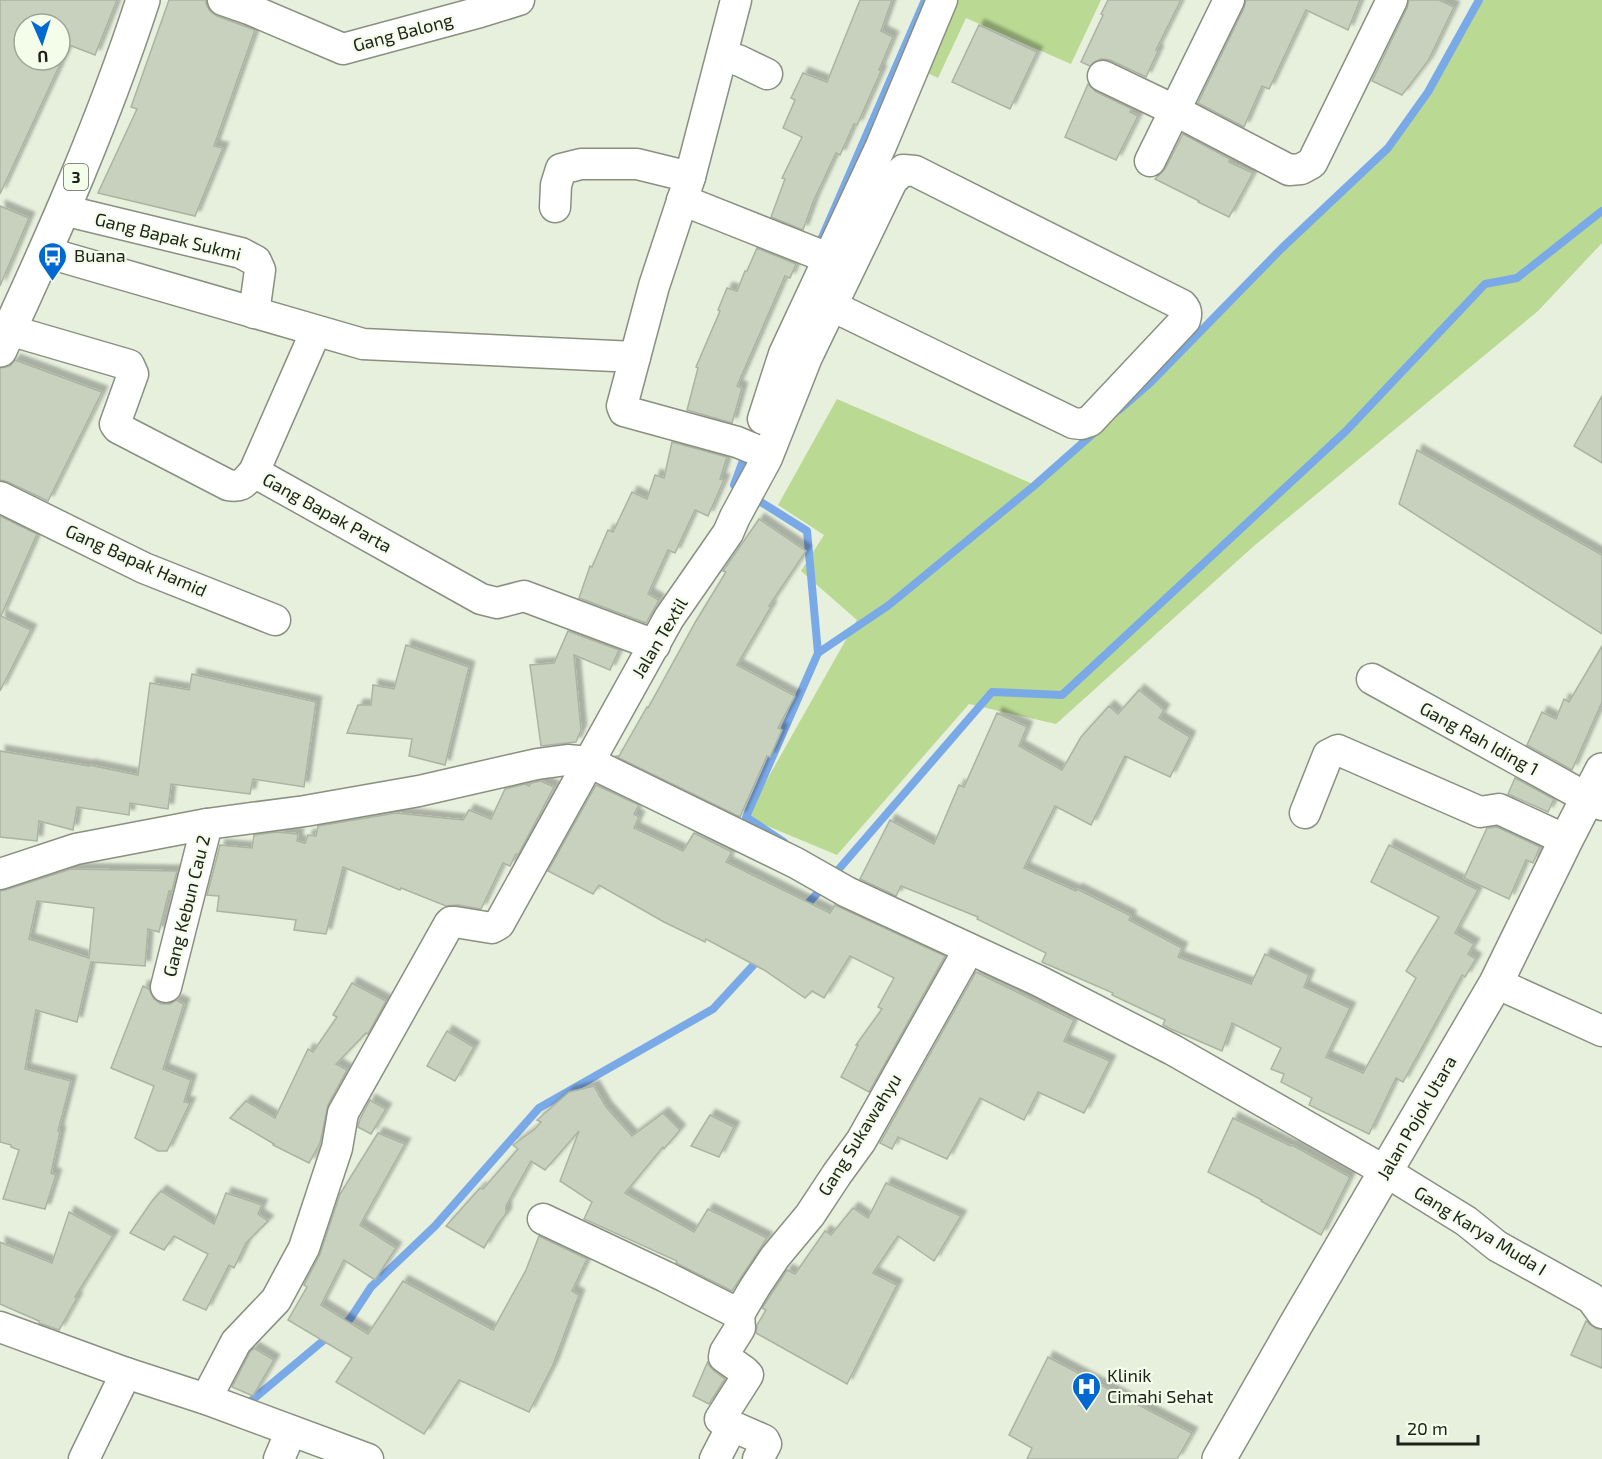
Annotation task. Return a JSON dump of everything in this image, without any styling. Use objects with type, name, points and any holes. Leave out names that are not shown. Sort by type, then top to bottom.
[{"type":"main road","name":"3","points":[[6,329],[45,252],[103,115],[142,0]]},
{"type":"main road","name":"Jalan Pojok Utara","points":[[1219,1459],[1496,983],[1566,840],[1597,791]]},
{"type":"street","name":"Gang Balong","points":[[223,0],[343,49],[519,0]]},
{"type":"street","points":[[736,0],[686,189],[654,286],[622,406],[624,411],[754,449]]},
{"type":"street","points":[[735,517],[739,493],[784,354],[880,146],[942,0]]},
{"type":"street","points":[[1150,161],[1229,0]]},
{"type":"street","points":[[1103,76],[1289,170],[1301,169],[1312,163],[1392,0]]},
{"type":"street","points":[[723,55],[767,74]]},
{"type":"street","points":[[555,207],[556,185],[561,169],[580,164],[637,164],[828,258]]},
{"type":"street","name":"Jalan Textil","points":[[206,1399],[236,1342],[276,1300],[304,1248],[337,1148],[343,1113],[449,924],[454,922],[492,928],[499,924],[669,618],[728,533],[767,458],[807,357],[892,181],[903,170],[915,171],[1182,304],[1187,314],[1185,320],[1090,421],[1081,424],[1072,423],[832,306]]},
{"type":"street","name":"Gang Bapak Sukmi","points":[[63,210],[241,253],[256,261],[261,270],[254,313]]},
{"type":"street","points":[[45,252],[363,344],[635,357]]},
{"type":"street","name":"Gang Bapak Parta","points":[[6,329],[129,365],[133,374],[115,424],[124,432],[228,485],[241,485],[254,472],[481,599],[497,603],[524,596],[655,645]]},
{"type":"street","points":[[254,472],[316,331]]},
{"type":"street","name":"Gang Bapak Hamid","points":[[0,497],[144,568],[275,620]]},
{"type":"street","name":"Gang Rah Iding 1","points":[[1372,680],[1597,791]]},
{"type":"street","points":[[1305,813],[1328,754],[1338,750],[1480,812],[1499,810],[1566,840]]},
{"type":"street","points":[[0,874],[76,849],[207,824],[305,811],[419,791],[537,764],[567,760],[589,762]]},
{"type":"street","name":"Gang Karya Muda I","points":[[589,762],[796,863],[847,892],[1039,981],[1173,1050],[1385,1171],[1466,1221],[1497,1246],[1591,1298],[1602,1313]]},
{"type":"street","name":"Gang Kebun Cau 2","points":[[166,987],[207,824]]},
{"type":"street","name":"Gang Sukawahyu","points":[[732,1426],[720,1419],[748,1375],[724,1357],[740,1328],[740,1314],[775,1257],[810,1215],[861,1140],[969,949]]},
{"type":"street","points":[[1496,983],[1602,1031]]},
{"type":"street","points":[[543,1219],[740,1314]]},
{"type":"street","points":[[0,1327],[368,1459]]},
{"type":"street","points":[[84,1459],[126,1373]]},
{"type":"street","points":[[715,1459],[732,1426],[764,1440],[766,1444],[759,1459]]},
{"type":"street","points":[[279,1459],[291,1431]]},
{"type":"green space","points":[[946,0],[1101,0],[1071,64],[966,18],[938,78],[917,68]]},
{"type":"green space","points":[[1479,0],[1602,0],[1602,243],[1538,311],[1255,545],[1056,724],[969,704],[837,855],[746,817],[857,620],[801,571],[824,535],[778,505],[837,399],[1035,485],[1150,383],[1282,248],[1388,148],[1428,92]]},
{"type":"building","points":[[0,0],[117,0],[95,55],[72,46],[72,12],[12,12],[12,72],[56,72],[0,194]]},
{"type":"building","points":[[169,0],[206,0],[210,11],[217,16],[255,30],[214,146],[223,148],[195,216],[98,193],[137,109],[131,107]]},
{"type":"building","points":[[860,0],[892,0],[881,31],[893,37],[857,125],[854,124],[840,155],[836,153],[813,202],[803,230],[771,217],[785,179],[782,178],[802,137],[783,128],[795,100],[791,98],[803,73],[827,82]]},
{"type":"building","points":[[1108,0],[1181,0],[1156,50],[1158,51],[1146,77],[1110,60],[1101,59],[1090,66],[1081,62]]},
{"type":"building","points":[[1246,0],[1360,0],[1348,30],[1306,10],[1269,89],[1262,86],[1244,127],[1198,103]]},
{"type":"building","points":[[1409,0],[1439,0],[1454,7],[1428,61],[1402,95],[1372,81]]},
{"type":"building","points":[[979,25],[1037,52],[1010,109],[952,82]]},
{"type":"building","points":[[1088,84],[1096,92],[1132,109],[1130,112],[1138,116],[1116,160],[1065,137]]},
{"type":"building","points":[[1183,134],[1230,159],[1229,162],[1253,173],[1229,217],[1155,179],[1165,169]]},
{"type":"building","points":[[0,206],[29,218],[0,286]]},
{"type":"building","points":[[757,248],[796,264],[790,278],[785,276],[737,386],[742,388],[732,423],[687,410],[698,368],[696,367],[720,311],[718,310],[727,288],[737,291]]},
{"type":"building","points":[[15,360],[102,392],[48,501],[0,480],[0,368],[10,366]]},
{"type":"building","points":[[1602,396],[1602,463],[1574,446]]},
{"type":"building","points":[[672,442],[727,457],[720,479],[724,480],[708,516],[695,510],[675,553],[668,550],[648,594],[659,600],[646,623],[579,598],[590,566],[592,567],[608,530],[613,532],[632,492],[647,499],[655,475],[664,478]]},
{"type":"building","points":[[1417,450],[1602,555],[1602,634],[1399,504]]},
{"type":"building","points":[[0,516],[37,534],[1,616],[31,630],[0,691]]},
{"type":"building","points":[[759,519],[806,551],[769,606],[771,607],[737,665],[795,696],[778,728],[782,730],[770,757],[767,756],[740,817],[615,756],[619,756],[648,708],[726,572],[723,571]]},
{"type":"building","points":[[568,631],[619,650],[610,670],[574,655],[581,730],[576,742],[541,746],[530,665],[554,663]]},
{"type":"building","points":[[406,645],[469,667],[445,765],[409,756],[412,739],[347,733],[358,705],[371,705],[373,685],[394,689]]},
{"type":"building","points":[[1602,646],[1602,702],[1572,770],[1527,745],[1542,712],[1556,719],[1564,699],[1569,702]]},
{"type":"building","points":[[192,674],[316,702],[304,787],[253,779],[250,794],[171,784],[168,809],[130,803],[129,815],[77,807],[73,830],[39,821],[37,841],[0,837],[0,751],[138,775],[150,683],[189,690]]},
{"type":"building","points":[[1139,690],[1164,710],[1159,718],[1190,737],[1170,777],[1125,756],[1091,825],[1055,806],[1024,868],[1076,891],[1077,889],[1131,916],[1129,920],[1182,948],[1178,957],[1251,984],[1265,954],[1309,975],[1304,987],[1350,1008],[1326,1057],[1363,1073],[1416,978],[1406,971],[1439,917],[1371,882],[1389,845],[1478,890],[1455,933],[1474,944],[1468,954],[1476,959],[1465,977],[1462,975],[1403,1082],[1396,1078],[1369,1134],[1309,1105],[1312,1098],[1281,1082],[1284,1074],[1271,1069],[1281,1048],[1232,1023],[1222,1051],[1163,1025],[1165,1020],[1112,995],[1113,993],[1042,962],[1046,953],[977,919],[978,917],[901,886],[896,896],[860,879],[890,820],[934,844],[959,785],[964,787],[997,713],[1027,727],[1019,746],[1062,770],[1081,737],[1109,706],[1118,714]]},
{"type":"building","points":[[1515,778],[1554,799],[1548,812],[1508,794]]},
{"type":"building","points":[[541,781],[554,787],[518,855],[516,854],[510,866],[503,863],[481,909],[458,905],[446,906],[343,867],[326,934],[294,930],[296,920],[217,911],[219,896],[207,895],[220,845],[252,848],[254,835],[277,832],[298,834],[297,841],[305,843],[308,835],[316,836],[318,826],[396,813],[463,820],[469,810],[491,819],[505,789],[525,784],[529,786],[531,783]]},
{"type":"building","points":[[596,785],[639,805],[634,814],[639,817],[634,828],[683,851],[694,833],[732,852],[726,862],[830,913],[835,905],[945,956],[869,1092],[841,1077],[858,1045],[856,1045],[882,1009],[878,1007],[894,978],[850,956],[824,998],[812,991],[805,998],[764,970],[706,939],[705,942],[664,922],[599,885],[593,894],[548,871]]},
{"type":"building","points":[[1497,827],[1540,847],[1533,863],[1526,860],[1509,899],[1464,878],[1487,828]]},
{"type":"building","points":[[71,869],[177,871],[172,891],[169,891],[159,932],[148,929],[145,966],[91,962],[77,1022],[36,1010],[25,1069],[71,1081],[58,1131],[60,1132],[51,1173],[56,1175],[45,1209],[3,1199],[19,1150],[0,1142],[0,891]],"holes":[[[37,901],[94,908],[89,958],[29,939]]]},
{"type":"building","points":[[976,972],[1074,1020],[1064,1041],[1110,1061],[1084,1113],[1038,1092],[1024,1120],[980,1098],[947,1159],[898,1137],[892,1149],[880,1143]]},
{"type":"building","points":[[352,983],[386,1001],[368,1034],[366,1033],[336,1064],[347,1070],[328,1105],[320,1143],[309,1163],[273,1145],[230,1118],[246,1101],[275,1118],[308,1049],[313,1052],[337,1017],[333,1015]]},
{"type":"building","points":[[143,986],[149,989],[154,999],[161,1004],[170,1004],[176,1000],[184,1004],[163,1069],[191,1080],[184,1102],[190,1103],[167,1151],[158,1151],[135,1138],[154,1086],[111,1068]]},
{"type":"building","points":[[447,1031],[474,1047],[455,1081],[427,1066]]},
{"type":"building","points":[[594,1086],[606,1107],[632,1136],[663,1113],[680,1130],[625,1193],[694,1232],[708,1209],[767,1238],[732,1291],[676,1263],[677,1261],[584,1219],[592,1202],[560,1181],[579,1131],[545,1170],[531,1161],[506,1206],[506,1214],[484,1248],[446,1226],[518,1149],[513,1145],[535,1129],[541,1122],[537,1120],[569,1092]]},
{"type":"building","points":[[370,1100],[386,1109],[371,1134],[358,1127]]},
{"type":"building","points":[[710,1115],[734,1127],[719,1157],[691,1146]]},
{"type":"building","points":[[1233,1118],[1292,1145],[1350,1177],[1321,1235],[1262,1200],[1208,1172]]},
{"type":"building","points":[[378,1133],[405,1144],[360,1225],[396,1248],[375,1280],[344,1260],[321,1305],[368,1334],[403,1281],[493,1330],[526,1270],[539,1236],[587,1259],[572,1291],[579,1295],[553,1365],[529,1412],[459,1380],[424,1434],[336,1382],[352,1358],[288,1320],[307,1287],[304,1285],[320,1254],[340,1194]]},
{"type":"building","points":[[886,1183],[961,1216],[934,1261],[898,1236],[873,1273],[897,1285],[847,1384],[756,1333],[757,1325],[766,1310],[762,1308],[787,1270],[795,1274],[825,1231],[831,1235],[853,1208],[868,1218]]},
{"type":"building","points":[[161,1191],[214,1224],[226,1193],[262,1205],[258,1214],[268,1221],[246,1243],[234,1268],[229,1265],[206,1310],[183,1300],[208,1254],[174,1236],[164,1250],[130,1233]]},
{"type":"building","points":[[69,1212],[113,1236],[75,1297],[77,1298],[59,1330],[0,1304],[0,1242],[52,1263]]},
{"type":"building","points":[[1586,1321],[1602,1330],[1602,1368],[1571,1355]]},
{"type":"building","points":[[254,1348],[274,1360],[253,1396],[232,1387]]},
{"type":"building","name":"Klinik Cimahi Sehat","points":[[1048,1357],[1192,1433],[1177,1459],[1027,1459],[1032,1448],[1009,1435]]},
{"type":"building","points":[[708,1361],[714,1371],[725,1379],[709,1404],[693,1396]]},
{"type":"waterway","points":[[820,242],[925,0]]},
{"type":"waterway","points":[[1119,410],[1150,383],[1282,248],[1388,148],[1428,92],[1479,0]]},
{"type":"waterway","points":[[832,877],[992,692],[1062,695],[1346,431],[1485,284],[1517,278],[1602,211]]},
{"type":"waterway","points":[[784,842],[746,817],[818,653],[889,605],[1035,485],[1096,431]]},
{"type":"waterway","points":[[747,450],[734,485],[807,531],[818,653]]},
{"type":"waterway","points":[[802,910],[824,886]]},
{"type":"waterway","points":[[340,1327],[350,1319],[371,1287],[435,1226],[539,1108],[713,1009],[760,958]]},
{"type":"waterway","points":[[245,1406],[330,1335]]},
{"type":"place","name":"Buana","points":[[53,282]]},
{"type":"place","name":"Klinik Cimahi Sehat","points":[[1086,1412]]}]
